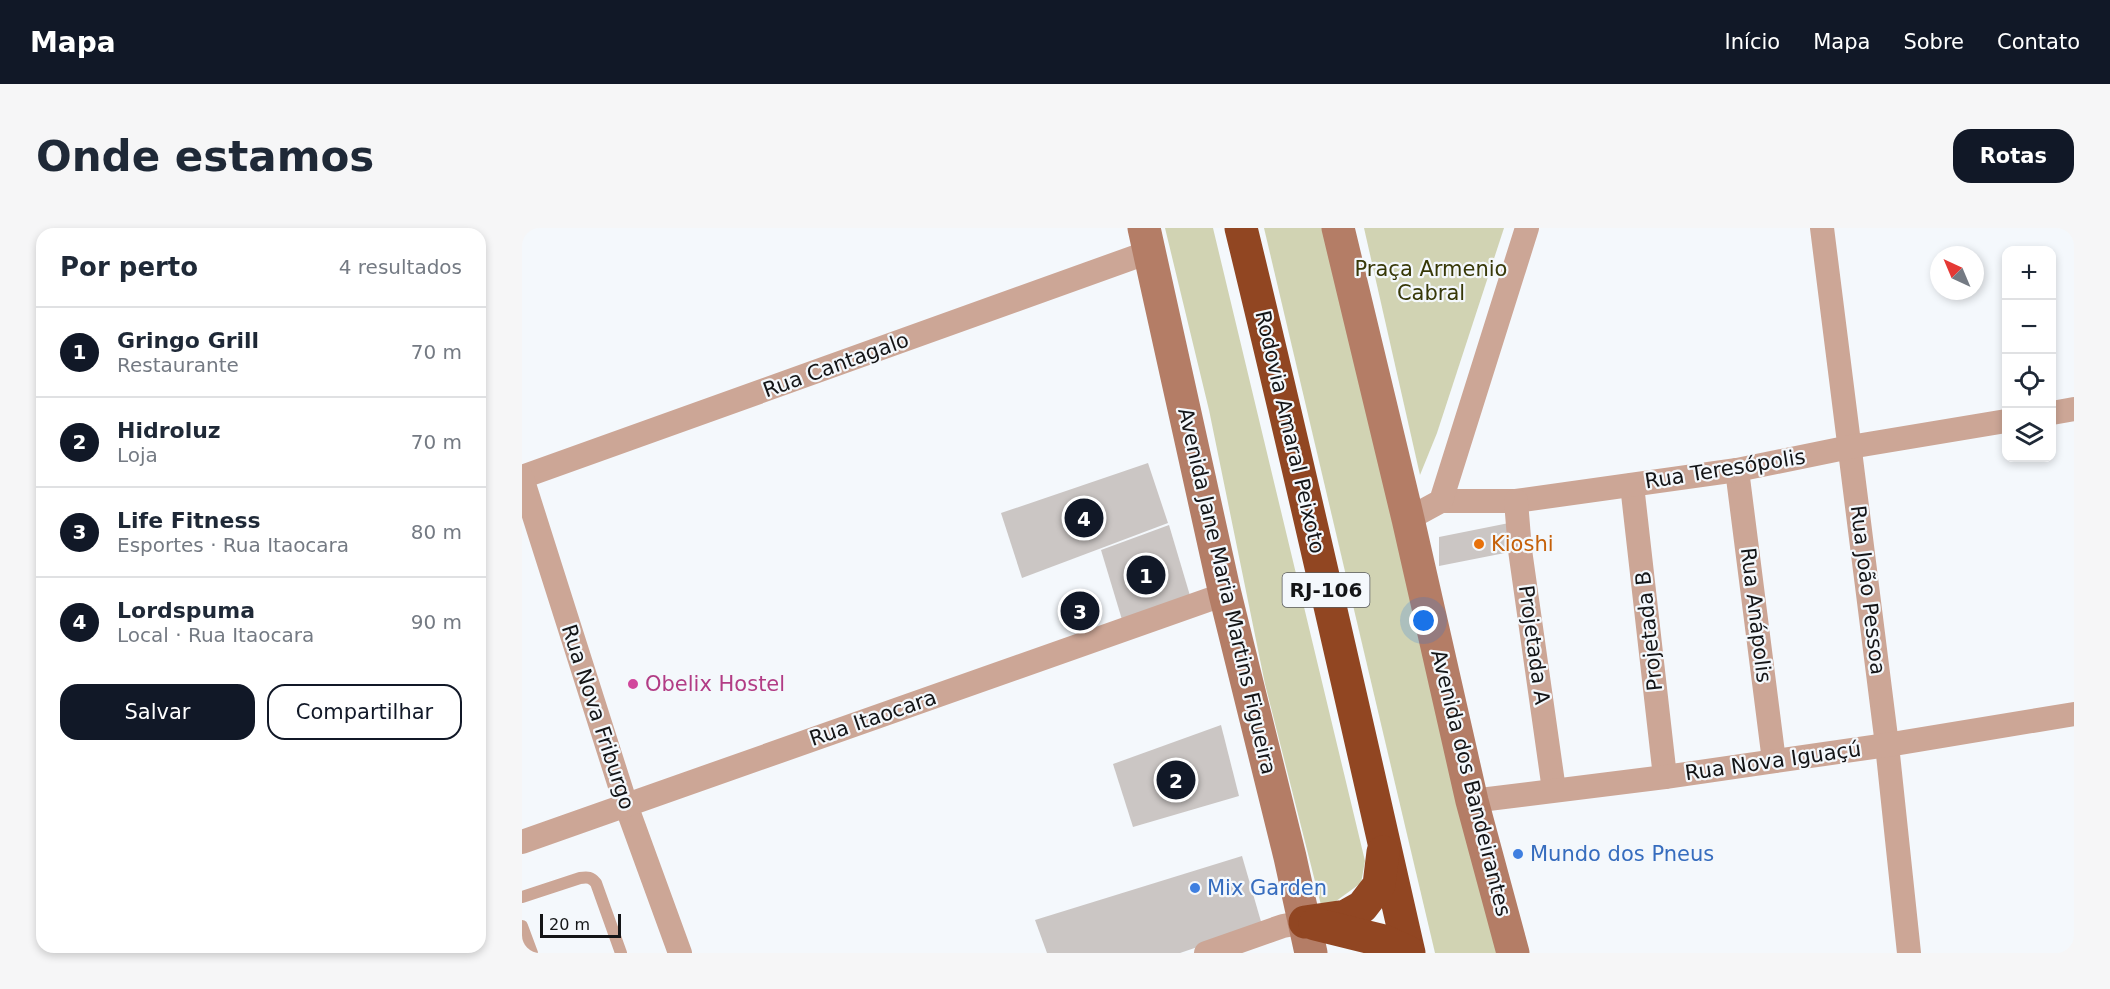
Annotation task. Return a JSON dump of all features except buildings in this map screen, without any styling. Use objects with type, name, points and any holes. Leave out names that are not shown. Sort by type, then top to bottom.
[{"type":"highway","name":"Rodovia Amaral Peixoto","points":[[1241,228],[1302,477],[1334,630],[1408,952]]},
{"type":"highway","points":[[1305,922],[1346,916],[1362,907],[1379,885],[1384,841]]},
{"type":"highway","points":[[1305,922],[1384,941],[1408,952]]},
{"type":"main road","name":"Avenida dos Bandeirantes","points":[[1338,228],[1408,519],[1472,801],[1513,953]]},
{"type":"main road","name":"Avenida Jane Maria Martins Figueira","points":[[1147,240],[1224,594],[1311,953]]},
{"type":"street","points":[[1408,519],[1441,501],[1527,228]]},
{"type":"street","name":"Rua João Pessoa","points":[[1822,228],[1887,745],[1909,953]]},
{"type":"street","name":"Rua Cantagalo","points":[[522,478],[1147,240]]},
{"type":"street","points":[[2056,412],[2074,409]]},
{"type":"street","name":"Rua Teresópolis","points":[[1441,501],[1516,501],[1737,470],[1850,447],[2002,422]]},
{"type":"street","name":"Rua Anápolis","points":[[1737,470],[1774,761]]},
{"type":"street","name":"Rua Nova Friburgo","points":[[522,478],[626,805],[680,953]]},
{"type":"street","name":"Projetada B","points":[[1632,484],[1665,777]]},
{"type":"street","name":"Projetada A","points":[[1516,501],[1520,550],[1554,790]]},
{"type":"street","name":"Rua Itaocara","points":[[522,842],[1224,594]]},
{"type":"street","name":"Rua Nova Iguaçú","points":[[1472,801],[1665,777],[1887,745],[2074,714]]},
{"type":"street","points":[[1206,953],[1282,926],[1305,922]]},
{"type":"lane","points":[[522,897],[580,878],[592,879],[596,884],[621,953]]},
{"type":"lane","points":[[522,926],[532,953]]},
{"type":"green space","points":[[1165,228],[1213,228],[1365,861],[1361,883],[1332,904],[1321,905],[1265,684],[1209,410]]},
{"type":"green space","points":[[1264,228],[1324,228],[1500,953],[1435,953]]},
{"type":"green space","name":"Praça Armenio Cabral","points":[[1364,228],[1504,228],[1437,433],[1420,475]]},
{"type":"place","name":"Lordspuma","points":[[1084,518]]},
{"type":"place","name":"Kioshi","points":[[1479,544]]},
{"type":"place","name":"Gringo Grill","points":[[1146,575]]},
{"type":"place","name":"Life Fitness","points":[[1080,611]]},
{"type":"place","name":"Obelix Hostel","points":[[633,684]]},
{"type":"place","name":"Hidroluz","points":[[1176,780]]},
{"type":"place","name":"Mundo dos Pneus","points":[[1518,854]]},
{"type":"place","name":"Mix Garden","points":[[1195,888]]}]
